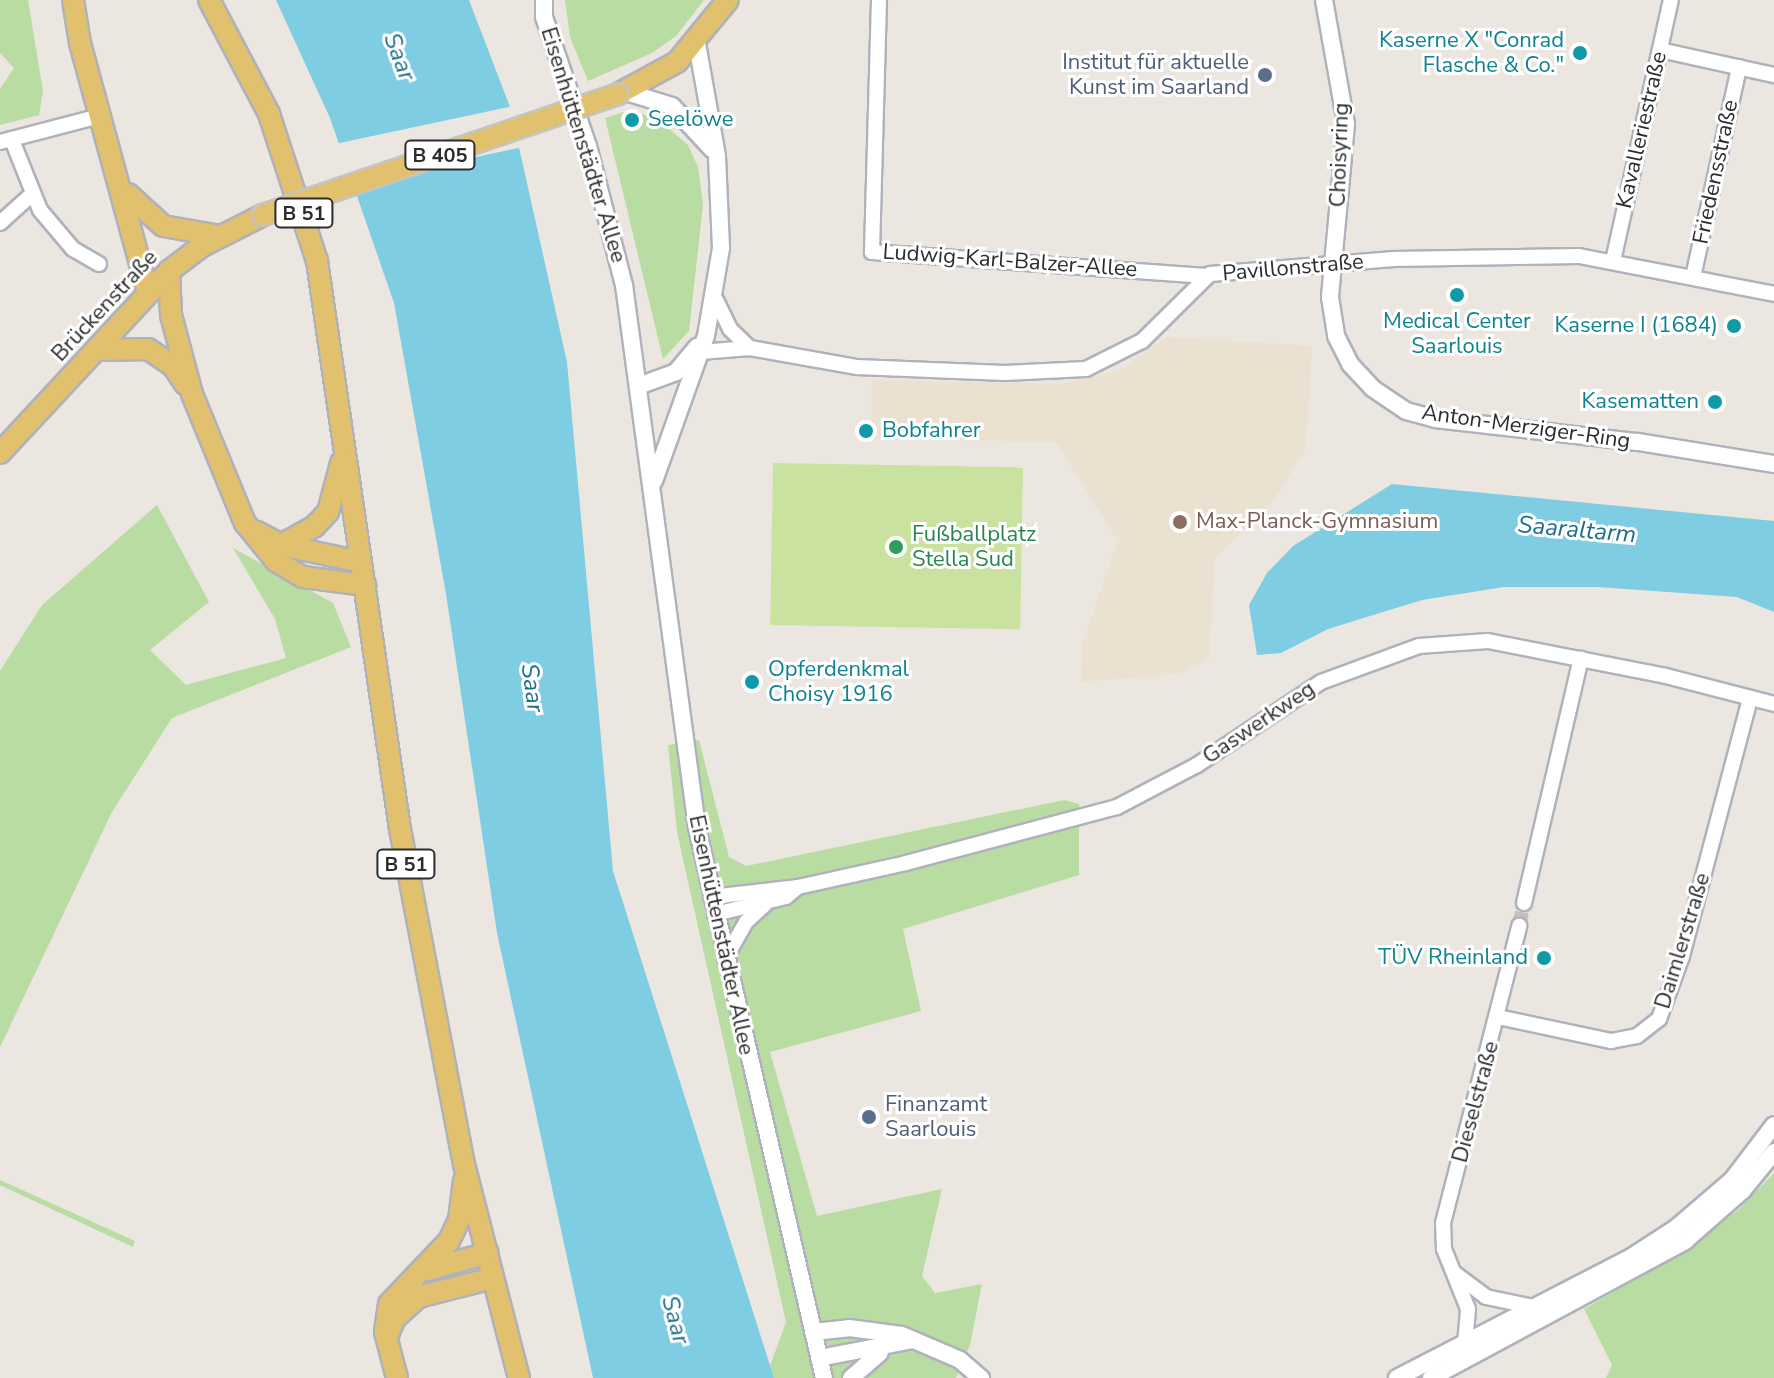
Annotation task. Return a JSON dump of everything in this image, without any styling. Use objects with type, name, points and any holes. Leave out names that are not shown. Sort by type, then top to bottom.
[{"type":"main road","points":[[73,0],[100,116],[122,184],[148,293]]},
{"type":"main road","name":"B 51","points":[[209,0],[251,77],[291,170],[317,261],[400,829],[464,1164],[519,1378]]},
{"type":"main road","name":"B 405","points":[[620,92],[652,78],[697,44],[728,0]]},
{"type":"main road","name":"Brückenstraße","points":[[0,453],[169,271],[221,236],[263,215],[620,92]]},
{"type":"main road","points":[[122,184],[139,209],[163,226],[221,236]]},
{"type":"main road","points":[[169,271],[171,315],[192,394],[245,523],[276,561],[303,577],[365,585]]},
{"type":"main road","points":[[98,350],[148,349],[173,366],[192,394]]},
{"type":"main road","name":"B 51","points":[[281,545],[314,527],[328,512],[344,444]]},
{"type":"main road","points":[[245,523],[281,545],[361,562]]},
{"type":"main road","points":[[397,1378],[387,1344],[389,1304],[423,1272],[459,1220],[464,1164]]},
{"type":"main road","points":[[423,1272],[488,1253]]},
{"type":"main road","points":[[387,1344],[395,1318],[418,1297],[493,1278]]},
{"type":"street","name":"Eisenhüttenstädter Allee","points":[[544,0],[544,17],[609,218],[641,385],[681,733],[713,906],[824,1378]]},
{"type":"street","name":"Ludwig-Karl-Balzer-Allee","points":[[879,0],[872,252],[1206,276]]},
{"type":"street","name":"Choisyring","points":[[1324,0],[1346,124],[1333,264]]},
{"type":"street","name":"Kavalleriestraße","points":[[1613,261],[1671,0]]},
{"type":"street","name":"Eisenhüttenstädter Allee","points":[[653,485],[716,300],[721,248],[717,156],[697,44]]},
{"type":"street","points":[[1660,50],[1774,75]]},
{"type":"street","name":"Friedensstraße","points":[[1693,277],[1739,67]]},
{"type":"street","points":[[620,92],[672,106],[717,156]]},
{"type":"street","points":[[99,264],[73,249],[31,195],[6,141],[100,116]]},
{"type":"street","points":[[0,223],[31,195]]},
{"type":"street","name":"Pavillonstraße","points":[[703,344],[750,348],[857,367],[1037,374],[1086,369],[1142,341],[1206,276],[1333,264],[1499,256],[1613,261],[1774,294]]},
{"type":"street","name":"Anton-Merziger-Ring","points":[[1333,264],[1330,297],[1336,336],[1350,364],[1406,411],[1435,419],[1638,442],[1774,464]]},
{"type":"street","points":[[716,300],[730,329],[750,348]]},
{"type":"street","name":"Eisenhüttenstädter Allee","points":[[641,385],[676,372],[703,344]]},
{"type":"street","name":"Gaswerkweg","points":[[713,906],[1117,807],[1197,765],[1321,682],[1419,646],[1488,641],[1581,659],[1774,704]]},
{"type":"street","points":[[1524,903],[1581,659]]},
{"type":"street","name":"Daimlerstraße","points":[[1498,1017],[1611,1041],[1637,1036],[1659,1019],[1682,956],[1750,698]]},
{"type":"street","name":"Gaswerkweg","points":[[713,906],[765,904],[786,897],[798,887]]},
{"type":"street","name":"Gaswerkweg","points":[[725,959],[746,922],[765,904]]},
{"type":"street","name":"Dieselstraße","points":[[1465,1344],[1468,1309],[1457,1275],[1444,1249],[1443,1223],[1519,926]]},
{"type":"street","points":[[1397,1378],[1676,1228],[1732,1180],[1774,1125]]},
{"type":"street","points":[[1431,1378],[1685,1241],[1743,1190],[1774,1152]]},
{"type":"street","points":[[1457,1275],[1486,1297],[1534,1307]]},
{"type":"street","points":[[813,1332],[849,1328],[913,1340],[960,1360],[981,1378]]},
{"type":"street","points":[[819,1358],[913,1340]]},
{"type":"street","points":[[851,1378],[888,1347]]},
{"type":"shaded area","name":"Max-Planck-Gymnasium","points":[[1167,337],[1312,346],[1306,448],[1272,503],[1214,560],[1210,658],[1178,674],[1081,682],[1082,644],[1118,541],[1056,442],[871,438],[872,380],[1060,384],[1120,371]]},
{"type":"green space","points":[[0,0],[28,0],[43,91],[39,115],[0,125],[0,89],[14,68],[0,53]]},
{"type":"green space","points":[[565,0],[704,0],[676,36],[652,53],[588,81],[570,37]]},
{"type":"green space","points":[[624,112],[646,115],[666,126],[688,145],[698,167],[703,205],[689,331],[663,359],[605,118]]},
{"type":"green space","name":"Fußballplatz Stella Sud","points":[[773,463],[1023,467],[1020,629],[770,625]]},
{"type":"green space","points":[[157,505],[209,602],[150,650],[186,685],[286,658],[275,619],[233,548],[333,603],[351,647],[172,718],[112,812],[0,1047],[0,671],[42,605]]},
{"type":"green space","points":[[699,740],[729,857],[746,866],[1064,800],[1079,804],[1079,875],[903,929],[921,1011],[770,1052],[817,1216],[942,1189],[922,1276],[935,1293],[982,1284],[970,1345],[956,1378],[774,1378],[770,1366],[786,1322],[677,832],[668,745]]},
{"type":"green space","points":[[1774,1173],[1774,1378],[1606,1378],[1612,1365],[1584,1309],[1679,1254],[1738,1210]]},
{"type":"green space","points":[[0,1180],[135,1241],[133,1247],[0,1185]]},
{"type":"water","name":"Saar","points":[[276,0],[469,0],[510,107],[567,362],[613,871],[774,1378],[593,1378],[497,933],[446,594],[394,303],[330,118]]},
{"type":"water","name":"Saaraltarm","points":[[1392,484],[1774,521],[1774,612],[1737,597],[1598,587],[1504,587],[1422,600],[1328,629],[1281,653],[1257,655],[1249,605],[1267,573],[1293,546]]},
{"type":"pier","points":[[514,106],[523,147],[345,185],[336,144]]},
{"type":"tunnel","points":[[1519,926],[1524,903]]},
{"type":"place","name":"Kaserne X \"Conrad Flasche & Co.\"","points":[[1580,53]]},
{"type":"place","name":"Institut für aktuelle Kunst im Saarland","points":[[1265,75]]},
{"type":"place","name":"Seelöwe","points":[[632,120]]},
{"type":"place","name":"Medical Center Saarlouis","points":[[1457,295]]},
{"type":"place","name":"Kaserne I (1684)","points":[[1734,326]]},
{"type":"place","name":"Kasematten","points":[[1715,402]]},
{"type":"place","name":"Bobfahrer","points":[[866,431]]},
{"type":"place","name":"Max-Planck-Gymnasium","points":[[1180,522]]},
{"type":"place","name":"Fußballplatz Stella Sud","points":[[896,547]]},
{"type":"place","name":"Opferdenkmal Choisy 1916","points":[[752,682]]},
{"type":"place","name":"TÜV Rheinland","points":[[1544,958]]},
{"type":"place","name":"Finanzamt Saarlouis","points":[[869,1117]]}]
